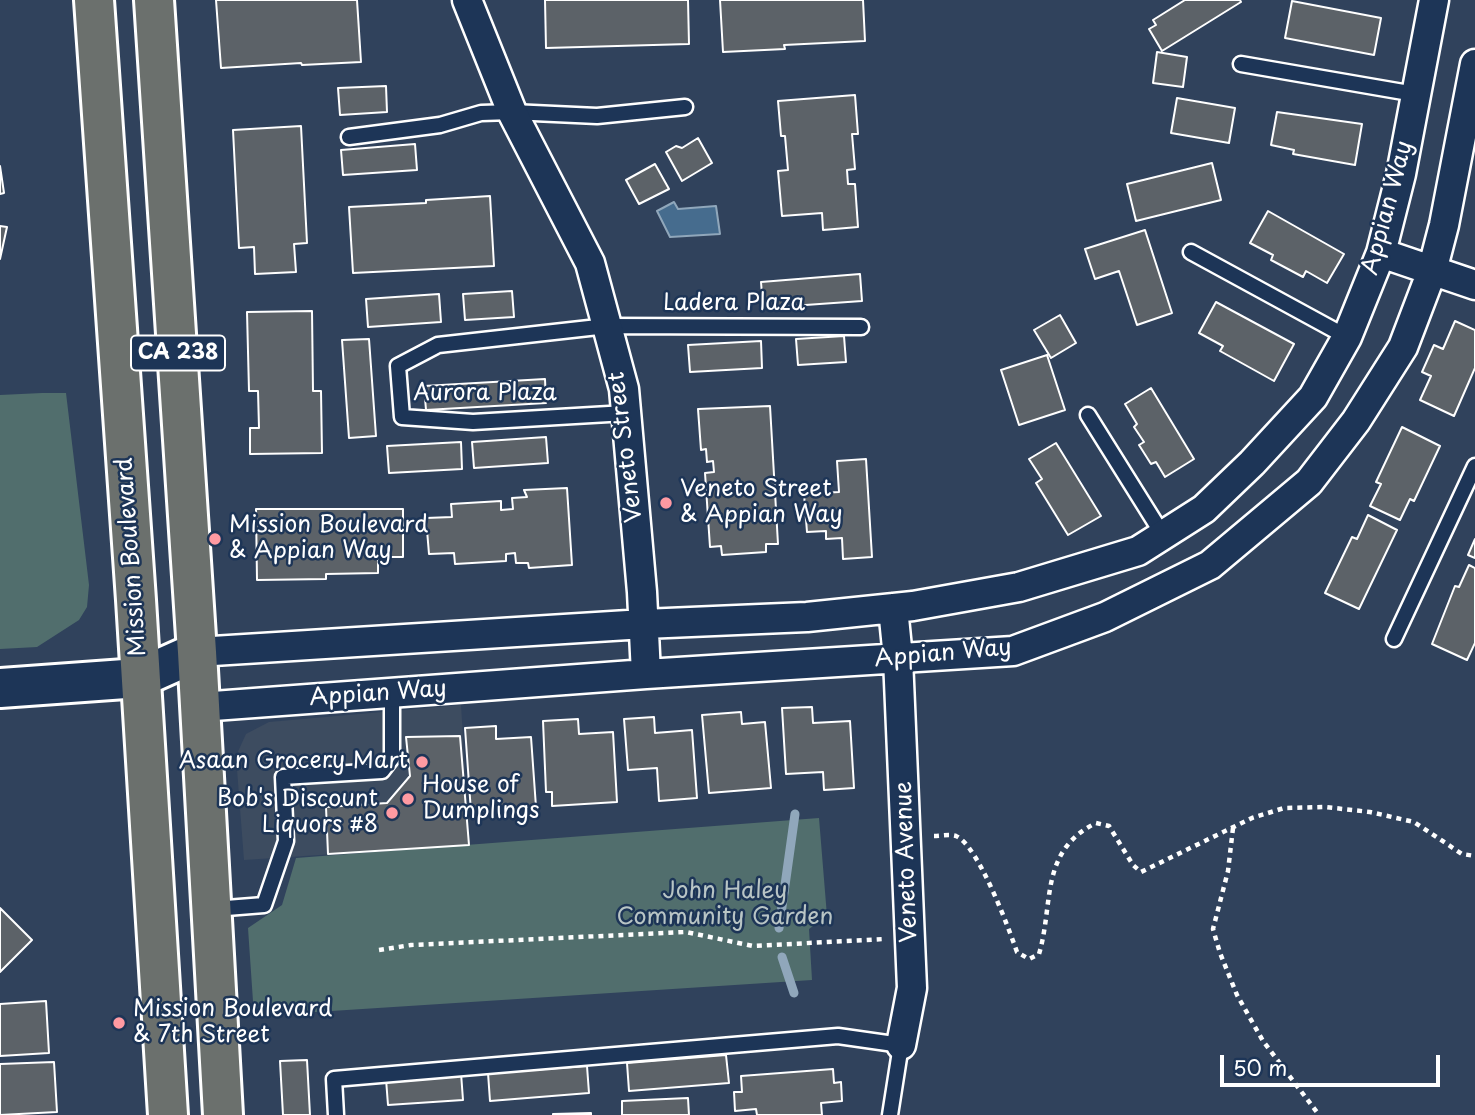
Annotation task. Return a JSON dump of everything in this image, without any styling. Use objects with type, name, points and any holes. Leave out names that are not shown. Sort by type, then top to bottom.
[{"type":"main road","name":"Mission Boulevard","points":[[94,0],[136,600],[168,1115]]},
{"type":"main road","name":"CA 238","points":[[155,0],[197,652],[223,1115]]},
{"type":"street","name":"Veneto Street","points":[[467,0],[512,112],[590,263],[624,389],[646,674]]},
{"type":"street","name":"Appian Way","points":[[197,652],[644,624],[807,617],[893,608],[1019,587],[1138,551],[1204,509],[1252,463],[1313,397],[1347,337],[1381,253],[1401,174],[1434,0]]},
{"type":"street","name":"Appian Way","points":[[200,707],[646,674],[1013,651],[1105,617],[1210,565],[1309,482],[1356,421],[1403,347],[1432,271],[1444,225],[1475,64]]},
{"type":"street","points":[[1381,253],[1475,285]]},
{"type":"street","name":"Veneto Avenue","points":[[893,608],[898,658],[912,988],[901,1045]]},
{"type":"street","points":[[0,688],[139,678],[197,652]]},
{"type":"street","points":[[139,678],[200,707]]},
{"type":"lane","points":[[1241,64],[1415,94]]},
{"type":"lane","points":[[348,137],[440,125],[481,113],[597,116],[685,107]]},
{"type":"lane","points":[[1191,252],[1347,337]]},
{"type":"lane","name":"Ladera Plaza","points":[[607,326],[861,327]]},
{"type":"lane","name":"Aurora Plaza","points":[[607,326],[438,345],[398,366],[402,418],[473,422],[626,413]]},
{"type":"lane","points":[[1088,415],[1163,536]]},
{"type":"lane","points":[[1394,639],[1475,466]]},
{"type":"lane","points":[[211,910],[264,905],[286,841],[283,777],[382,771],[392,758],[392,693]]},
{"type":"lane","points":[[336,1115],[334,1079],[838,1036],[901,1045]]},
{"type":"lane","name":"Veneto Avenue","points":[[890,1115],[901,1045]]},
{"type":"path","points":[[930,835],[956,836],[968,846],[979,862],[1008,925],[1017,952],[1029,959],[1039,954],[1044,939],[1052,872],[1062,851],[1080,831],[1096,823],[1109,826],[1141,872],[1252,818],[1284,808],[1325,807],[1414,822],[1462,853],[1475,856]]},
{"type":"path","points":[[1233,827],[1228,871],[1213,929],[1220,953],[1237,995],[1263,1041],[1319,1115]]},
{"type":"path","points":[[379,950],[411,946],[686,932],[753,946],[910,937]]},
{"type":"shaded area","points":[[461,705],[470,845],[244,860],[236,756],[246,734],[269,722]]},
{"type":"green space","points":[[66,393],[89,585],[87,607],[79,620],[37,647],[0,649],[0,395]]},
{"type":"green space","name":"John Haley Community Garden","points":[[819,818],[827,916],[809,929],[812,980],[254,1016],[248,928],[282,905],[296,858]]},
{"type":"water","points":[[674,202],[678,209],[716,206],[720,234],[670,237],[657,211]]},
{"type":"building","points":[[216,0],[357,0],[361,62],[221,68]]},
{"type":"building","points":[[545,0],[688,0],[689,44],[546,48]]},
{"type":"building","points":[[720,0],[863,0],[865,41],[784,45],[785,49],[723,52]]},
{"type":"building","points":[[1185,0],[1241,2],[1162,51],[1149,29],[1156,25],[1153,20]]},
{"type":"building","points":[[1292,1],[1381,18],[1374,55],[1285,38]]},
{"type":"building","points":[[1157,52],[1187,57],[1183,87],[1153,83]]},
{"type":"building","points":[[386,86],[387,112],[340,115],[338,88]]},
{"type":"building","points":[[855,95],[858,134],[852,134],[855,169],[847,170],[848,184],[855,184],[858,227],[823,230],[822,213],[782,216],[778,171],[788,170],[778,101]]},
{"type":"building","points":[[1177,98],[1235,108],[1229,143],[1171,133]]},
{"type":"building","points":[[1277,112],[1362,124],[1355,165],[1293,154],[1294,150],[1271,145]]},
{"type":"building","points":[[301,126],[307,243],[294,244],[296,272],[255,274],[254,247],[239,248],[233,130]]},
{"type":"building","points":[[698,138],[712,163],[682,181],[666,152],[676,146],[682,148]]},
{"type":"building","points":[[415,144],[417,170],[343,175],[341,150]]},
{"type":"building","points":[[1212,163],[1221,200],[1136,221],[1127,184]]},
{"type":"building","points":[[655,164],[669,189],[639,204],[626,180]]},
{"type":"building","points":[[0,166],[4,193],[0,194]]},
{"type":"building","points":[[490,196],[494,266],[353,273],[349,207]]},
{"type":"building","points":[[1268,211],[1344,254],[1327,283],[1306,271],[1303,277],[1271,260],[1273,255],[1250,243]]},
{"type":"building","points":[[0,226],[7,227],[0,259]]},
{"type":"building","points":[[1145,230],[1172,313],[1137,325],[1119,271],[1095,279],[1085,249]]},
{"type":"building","points":[[860,274],[862,301],[763,308],[761,282]]},
{"type":"building","points":[[512,291],[514,317],[465,320],[463,294]]},
{"type":"building","points":[[439,294],[441,322],[368,327],[366,299]]},
{"type":"building","points":[[1216,302],[1294,344],[1274,381],[1220,351],[1223,346],[1199,333]]},
{"type":"building","points":[[312,311],[313,391],[321,391],[322,453],[250,454],[250,428],[259,428],[258,391],[249,391],[247,312]]},
{"type":"building","points":[[1060,315],[1076,343],[1051,358],[1034,330]]},
{"type":"building","points":[[1455,321],[1475,330],[1475,368],[1454,416],[1420,400],[1431,376],[1422,372],[1434,345],[1443,349]]},
{"type":"building","points":[[844,336],[846,362],[798,365],[796,339]]},
{"type":"building","points":[[369,339],[376,436],[349,438],[342,340]]},
{"type":"building","points":[[761,341],[762,368],[690,372],[688,345]]},
{"type":"building","points":[[1047,355],[1065,410],[1019,425],[1001,370]]},
{"type":"building","points":[[545,379],[546,403],[426,410],[424,386]]},
{"type":"building","points":[[1151,388],[1194,459],[1165,477],[1156,462],[1151,464],[1139,445],[1144,442],[1134,427],[1137,424],[1125,404]]},
{"type":"building","points":[[770,406],[778,544],[766,544],[766,552],[722,555],[721,546],[710,547],[705,473],[714,472],[713,461],[707,462],[706,449],[701,450],[698,409]]},
{"type":"building","points":[[1402,427],[1440,446],[1414,501],[1410,499],[1400,520],[1370,506],[1381,484],[1376,482]]},
{"type":"building","points":[[546,437],[548,463],[474,468],[472,442]]},
{"type":"building","points":[[461,442],[462,469],[389,473],[387,446]]},
{"type":"building","points":[[1056,443],[1101,516],[1068,535],[1036,483],[1042,479],[1029,459]]},
{"type":"building","points":[[866,459],[872,557],[843,559],[842,538],[826,539],[826,531],[807,532],[804,494],[839,492],[837,461]]},
{"type":"building","points":[[567,488],[572,565],[529,568],[528,563],[516,563],[515,553],[506,554],[506,561],[455,564],[454,553],[429,554],[426,518],[452,517],[451,504],[501,501],[501,510],[513,509],[512,498],[527,497],[524,490]]},
{"type":"building","points":[[256,509],[403,509],[403,557],[378,557],[378,573],[326,574],[326,579],[257,580]]},
{"type":"building","points":[[1368,515],[1397,530],[1359,609],[1325,593],[1352,537],[1357,539]]},
{"type":"building","points":[[1475,539],[1475,558],[1468,555]]},
{"type":"building","points":[[1469,565],[1475,568],[1475,643],[1467,660],[1432,644],[1455,586],[1459,587]]},
{"type":"building","points":[[812,707],[813,723],[850,721],[854,788],[824,790],[823,772],[786,774],[782,708]]},
{"type":"building","points":[[741,712],[742,724],[765,722],[771,788],[709,793],[702,715]]},
{"type":"building","points":[[654,717],[655,733],[692,730],[697,798],[659,801],[657,768],[628,770],[624,719]]},
{"type":"building","points":[[578,719],[579,734],[613,732],[617,802],[552,806],[552,792],[546,792],[543,721]]},
{"type":"building","points":[[496,726],[496,739],[531,737],[536,807],[471,812],[465,728]]},
{"type":"building","points":[[460,736],[469,845],[328,854],[326,807],[387,803],[410,776],[406,737]]},
{"type":"building","points":[[0,908],[32,940],[0,972]]},
{"type":"building","points":[[46,1001],[49,1053],[0,1056],[0,1004]]},
{"type":"building","points":[[726,1055],[729,1083],[629,1091],[627,1063]]},
{"type":"building","points":[[307,1060],[310,1115],[283,1115],[280,1061]]},
{"type":"building","points":[[54,1062],[57,1112],[0,1115],[0,1064]]},
{"type":"building","points":[[587,1066],[589,1093],[490,1101],[488,1073]]},
{"type":"building","points":[[833,1069],[834,1083],[841,1082],[842,1101],[821,1103],[822,1115],[757,1115],[756,1109],[735,1111],[734,1092],[742,1092],[741,1076]]},
{"type":"building","points":[[461,1073],[463,1100],[388,1105],[386,1079]]},
{"type":"building","points":[[688,1098],[689,1115],[622,1115],[622,1101]]},
{"type":"building","points":[[553,1114],[591,1115],[553,1115]]},
{"type":"waterway","points":[[779,928],[795,814]]},
{"type":"waterway","points":[[782,957],[794,993]]},
{"type":"place","name":"Veneto Street & Appian Way","points":[[666,503]]},
{"type":"place","name":"Mission Boulevard & Appian Way","points":[[215,539]]},
{"type":"place","name":"Asaan Grocery Mart","points":[[422,762]]},
{"type":"place","name":"House of Dumplings","points":[[408,799]]},
{"type":"place","name":"Bob's Discount Liquors #8","points":[[392,813]]},
{"type":"place","name":"Mission Boulevard & 7th Street","points":[[119,1023]]}]
